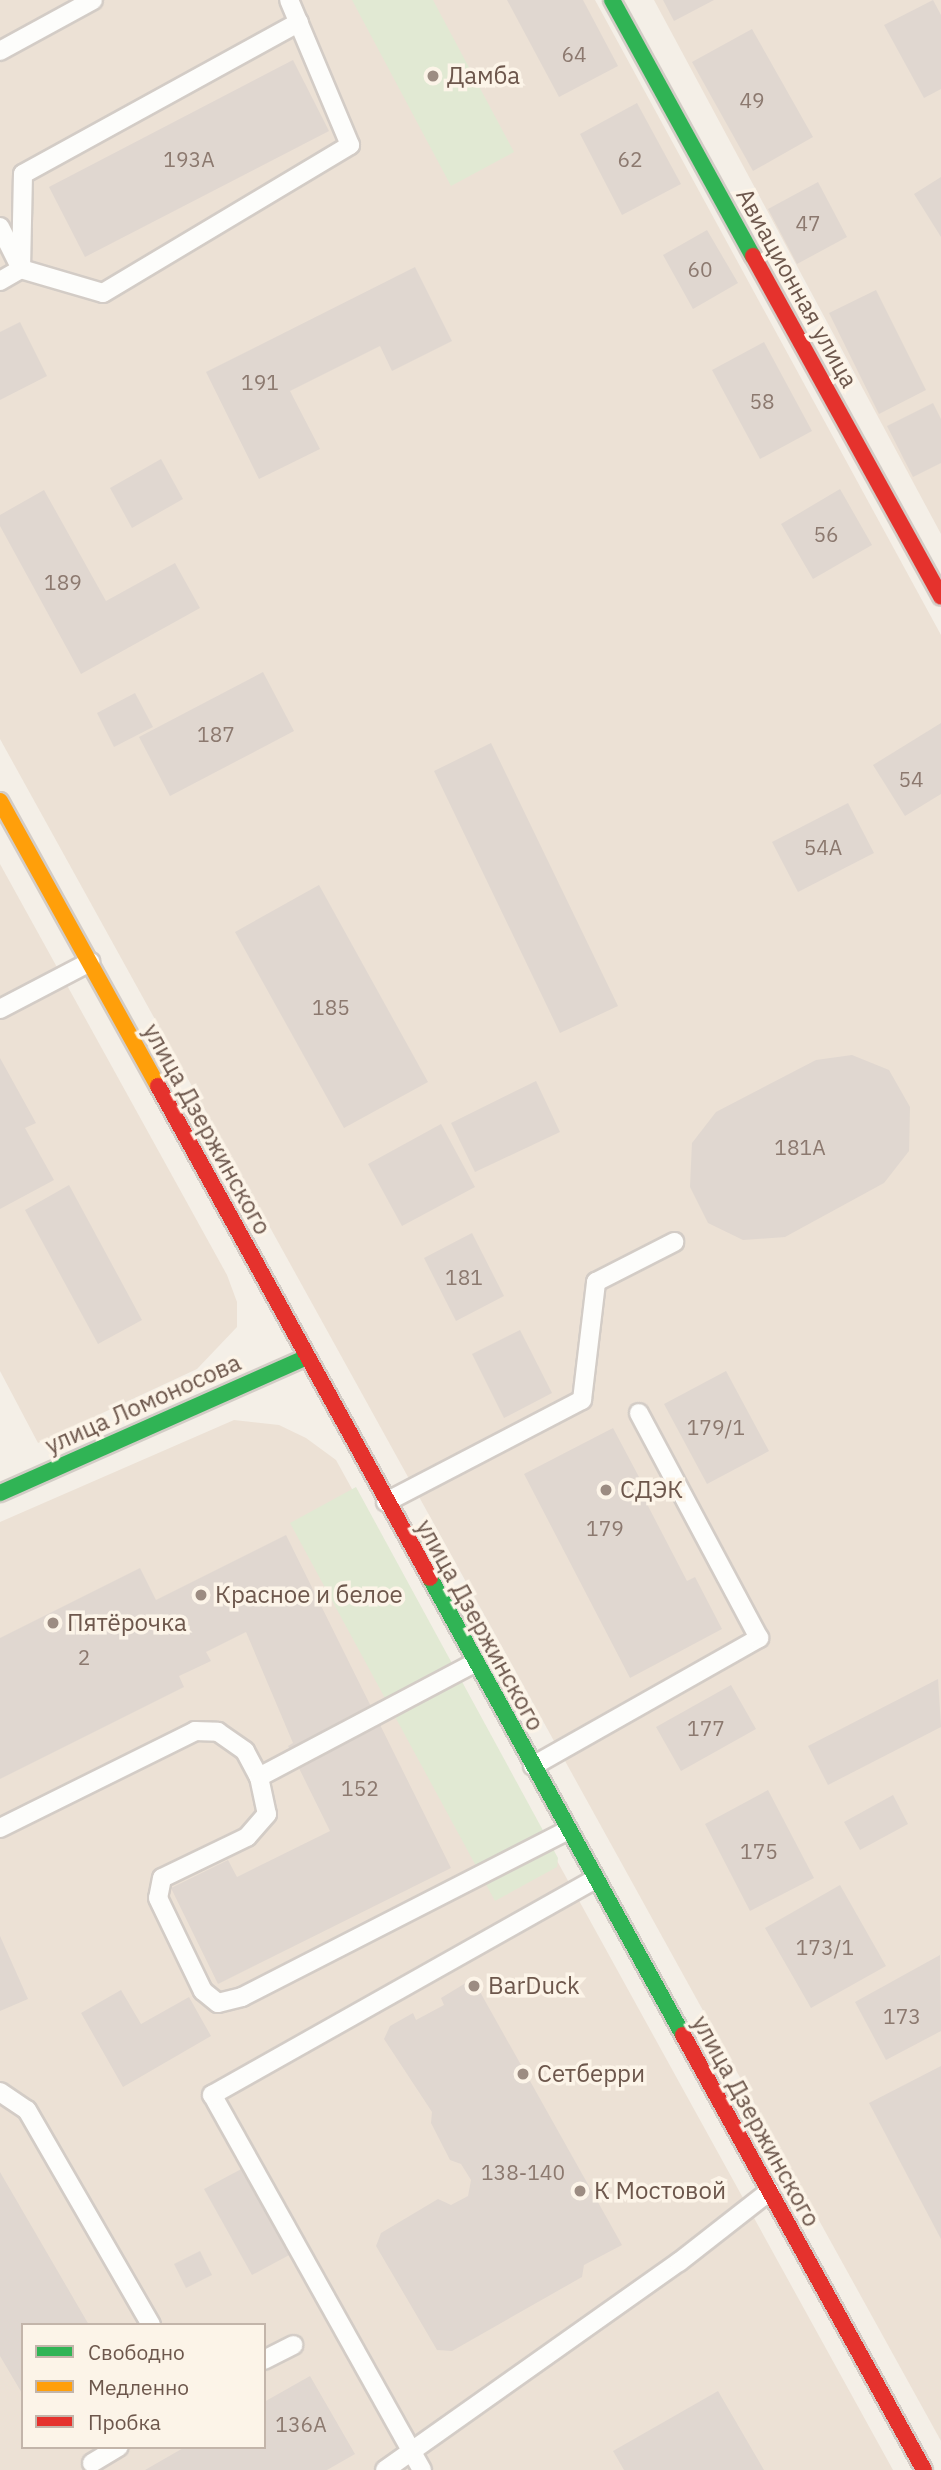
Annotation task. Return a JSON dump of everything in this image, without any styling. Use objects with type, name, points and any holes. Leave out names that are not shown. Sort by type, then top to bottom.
[{"type":"street","name":"Авиационная улица","points":[[612,0],[941,597]]},
{"type":"street","name":"улица Дзержинского","points":[[0,801],[305,1358],[924,2470]]},
{"type":"street","name":"улица Ломоносова","points":[[0,1493],[305,1358]]},
{"type":"lane","points":[[0,51],[93,0]]},
{"type":"lane","points":[[0,281],[21,269],[103,293],[350,145],[289,0]]},
{"type":"lane","points":[[21,269],[23,174],[299,22]]},
{"type":"lane","points":[[0,227],[21,269]]},
{"type":"lane","points":[[0,1009],[90,962]]},
{"type":"lane","points":[[386,1502],[582,1400],[596,1282],[674,1242]]},
{"type":"lane","points":[[533,1766],[758,1638],[639,1413]]},
{"type":"lane","points":[[259,1777],[474,1663]]},
{"type":"lane","points":[[0,1828],[195,1731],[218,1732],[245,1751],[259,1777],[267,1814],[247,1837],[162,1878],[158,1898],[203,1991],[218,2003],[242,1997],[568,1830]]},
{"type":"lane","points":[[422,2470],[212,2095],[596,1879]]},
{"type":"lane","points":[[0,2092],[27,2110],[150,2323]]},
{"type":"lane","points":[[385,2470],[679,2262],[770,2191]]},
{"type":"lane","points":[[266,2359],[293,2344]]},
{"type":"lane","points":[[92,2463],[116,2449]]},
{"type":"shaded area","points":[[0,0],[595,0],[941,635],[941,2441],[0,739]]},
{"type":"shaded area","points":[[654,0],[941,0],[941,534]]},
{"type":"shaded area","points":[[0,864],[227,1275],[237,1302],[237,1327],[197,1369],[38,1443],[0,1371]]},
{"type":"shaded area","points":[[234,1420],[279,1425],[306,1438],[336,1460],[893,2470],[0,2470],[0,1522]]},
{"type":"green space","name":"Дамба","points":[[352,0],[433,0],[514,152],[451,186]]},
{"type":"green space","points":[[356,1487],[558,1858],[557,1867],[495,1901],[290,1523]]},
{"type":"building","points":[[507,0],[583,0],[618,66],[559,97]]},
{"type":"building","points":[[663,0],[714,0],[674,21]]},
{"type":"building","points":[[933,0],[941,15],[941,89],[924,98],[884,25]]},
{"type":"building","points":[[752,29],[813,137],[753,171],[692,62]]},
{"type":"building","points":[[293,60],[329,131],[85,257],[49,187]]},
{"type":"building","points":[[637,103],[681,184],[622,215],[580,134]]},
{"type":"building","points":[[941,177],[941,237],[914,194]]},
{"type":"building","points":[[818,182],[847,237],[797,264],[768,209]]},
{"type":"building","points":[[707,230],[738,283],[693,309],[663,255]]},
{"type":"building","points":[[415,267],[452,341],[392,371],[380,346],[290,391],[320,449],[259,479],[206,372]]},
{"type":"building","points":[[876,290],[926,390],[879,414],[829,313]]},
{"type":"building","points":[[20,322],[47,376],[0,400],[0,332]]},
{"type":"building","points":[[764,342],[812,431],[760,459],[712,370]]},
{"type":"building","points":[[933,403],[941,419],[941,463],[913,477],[887,426]]},
{"type":"building","points":[[161,459],[183,499],[132,528],[110,488]]},
{"type":"building","points":[[840,489],[872,545],[813,579],[781,524]]},
{"type":"building","points":[[44,490],[106,601],[175,563],[200,608],[81,674],[0,526],[0,515]]},
{"type":"building","points":[[263,672],[294,731],[170,796],[139,737]]},
{"type":"building","points":[[135,693],[153,727],[114,747],[97,713]]},
{"type":"building","points":[[941,723],[941,794],[905,816],[873,765]]},
{"type":"building","points":[[491,743],[618,1006],[560,1033],[434,771]]},
{"type":"building","points":[[848,803],[874,853],[798,892],[772,842]]},
{"type":"building","points":[[319,885],[428,1082],[344,1128],[235,932]]},
{"type":"building","points":[[852,1055],[889,1070],[910,1107],[909,1151],[884,1183],[785,1237],[743,1240],[708,1223],[690,1187],[692,1143],[716,1112],[816,1060]]},
{"type":"building","points":[[0,1058],[36,1123],[25,1128],[54,1180],[0,1209]]},
{"type":"building","points":[[536,1081],[560,1132],[475,1172],[451,1123]]},
{"type":"building","points":[[441,1124],[475,1187],[402,1226],[368,1164]]},
{"type":"building","points":[[69,1185],[142,1320],[98,1344],[25,1210]]},
{"type":"building","points":[[472,1233],[504,1296],[456,1321],[424,1258]]},
{"type":"building","points":[[520,1330],[552,1393],[504,1418],[472,1354]]},
{"type":"building","points":[[726,1371],[769,1451],[707,1484],[664,1404]]},
{"type":"building","points":[[613,1428],[639,1477],[634,1479],[687,1581],[695,1577],[722,1629],[630,1678],[524,1474]]},
{"type":"building","points":[[286,1535],[451,1868],[218,1984],[171,1888],[228,1860],[237,1877],[330,1831],[288,1746],[293,1743],[246,1632],[206,1652],[211,1661],[179,1676],[184,1687],[0,1779],[0,1638],[140,1568],[156,1600]]},
{"type":"building","points":[[938,1679],[941,1727],[828,1785],[808,1746]]},
{"type":"building","points":[[731,1685],[756,1729],[681,1771],[656,1727]]},
{"type":"building","points":[[768,1790],[814,1878],[750,1911],[705,1824]]},
{"type":"building","points":[[893,1795],[908,1824],[860,1850],[844,1822]]},
{"type":"building","points":[[840,1885],[886,1966],[811,2008],[765,1928]]},
{"type":"building","points":[[0,1936],[28,1999],[0,2011]]},
{"type":"building","points":[[940,1955],[941,2031],[886,2060],[855,2002]]},
{"type":"building","points":[[469,1981],[475,1983],[622,2245],[584,2265],[582,2277],[452,2351],[437,2350],[376,2246],[381,2233],[438,2199],[451,2205],[468,2196],[471,2180],[461,2164],[450,2160],[431,2123],[432,2112],[384,2039],[390,2026],[413,2013],[416,2020],[444,2005],[441,1998]]},
{"type":"building","points":[[121,1990],[141,2024],[189,1997],[211,2036],[123,2087],[81,2013]]},
{"type":"building","points":[[941,2066],[941,2239],[869,2103]]},
{"type":"building","points":[[245,2167],[293,2253],[252,2275],[204,2189]]},
{"type":"building","points":[[0,2172],[88,2323],[21,2323],[21,2392],[0,2356]]},
{"type":"building","points":[[200,2251],[212,2275],[186,2288],[174,2264]]},
{"type":"building","points":[[310,2376],[355,2454],[327,2470],[145,2470],[182,2449],[266,2449],[266,2401]]},
{"type":"building","points":[[718,2391],[764,2470],[624,2470],[613,2451]]},
{"type":"traffic: fast","points":[[612,0],[753,256]]},
{"type":"traffic: fast","points":[[0,1493],[305,1358]]},
{"type":"traffic: fast","points":[[430,1578],[683,2035]]},
{"type":"traffic: slow","points":[[0,801],[158,1086]]},
{"type":"traffic: jam","points":[[753,256],[941,597]]},
{"type":"traffic: jam","points":[[158,1086],[430,1578]]},
{"type":"traffic: jam","points":[[683,2035],[924,2470]]},
{"type":"place","name":"Дамба","points":[[433,76]]},
{"type":"place","name":"СДЭК","points":[[606,1490]]},
{"type":"place","name":"Красное и белое","points":[[201,1595]]},
{"type":"place","name":"Пятёрочка","points":[[53,1623]]},
{"type":"place","name":"BarDuck","points":[[474,1986]]},
{"type":"place","name":"Сетберри","points":[[523,2074]]},
{"type":"place","name":"К Мостовой","points":[[580,2191]]}]
